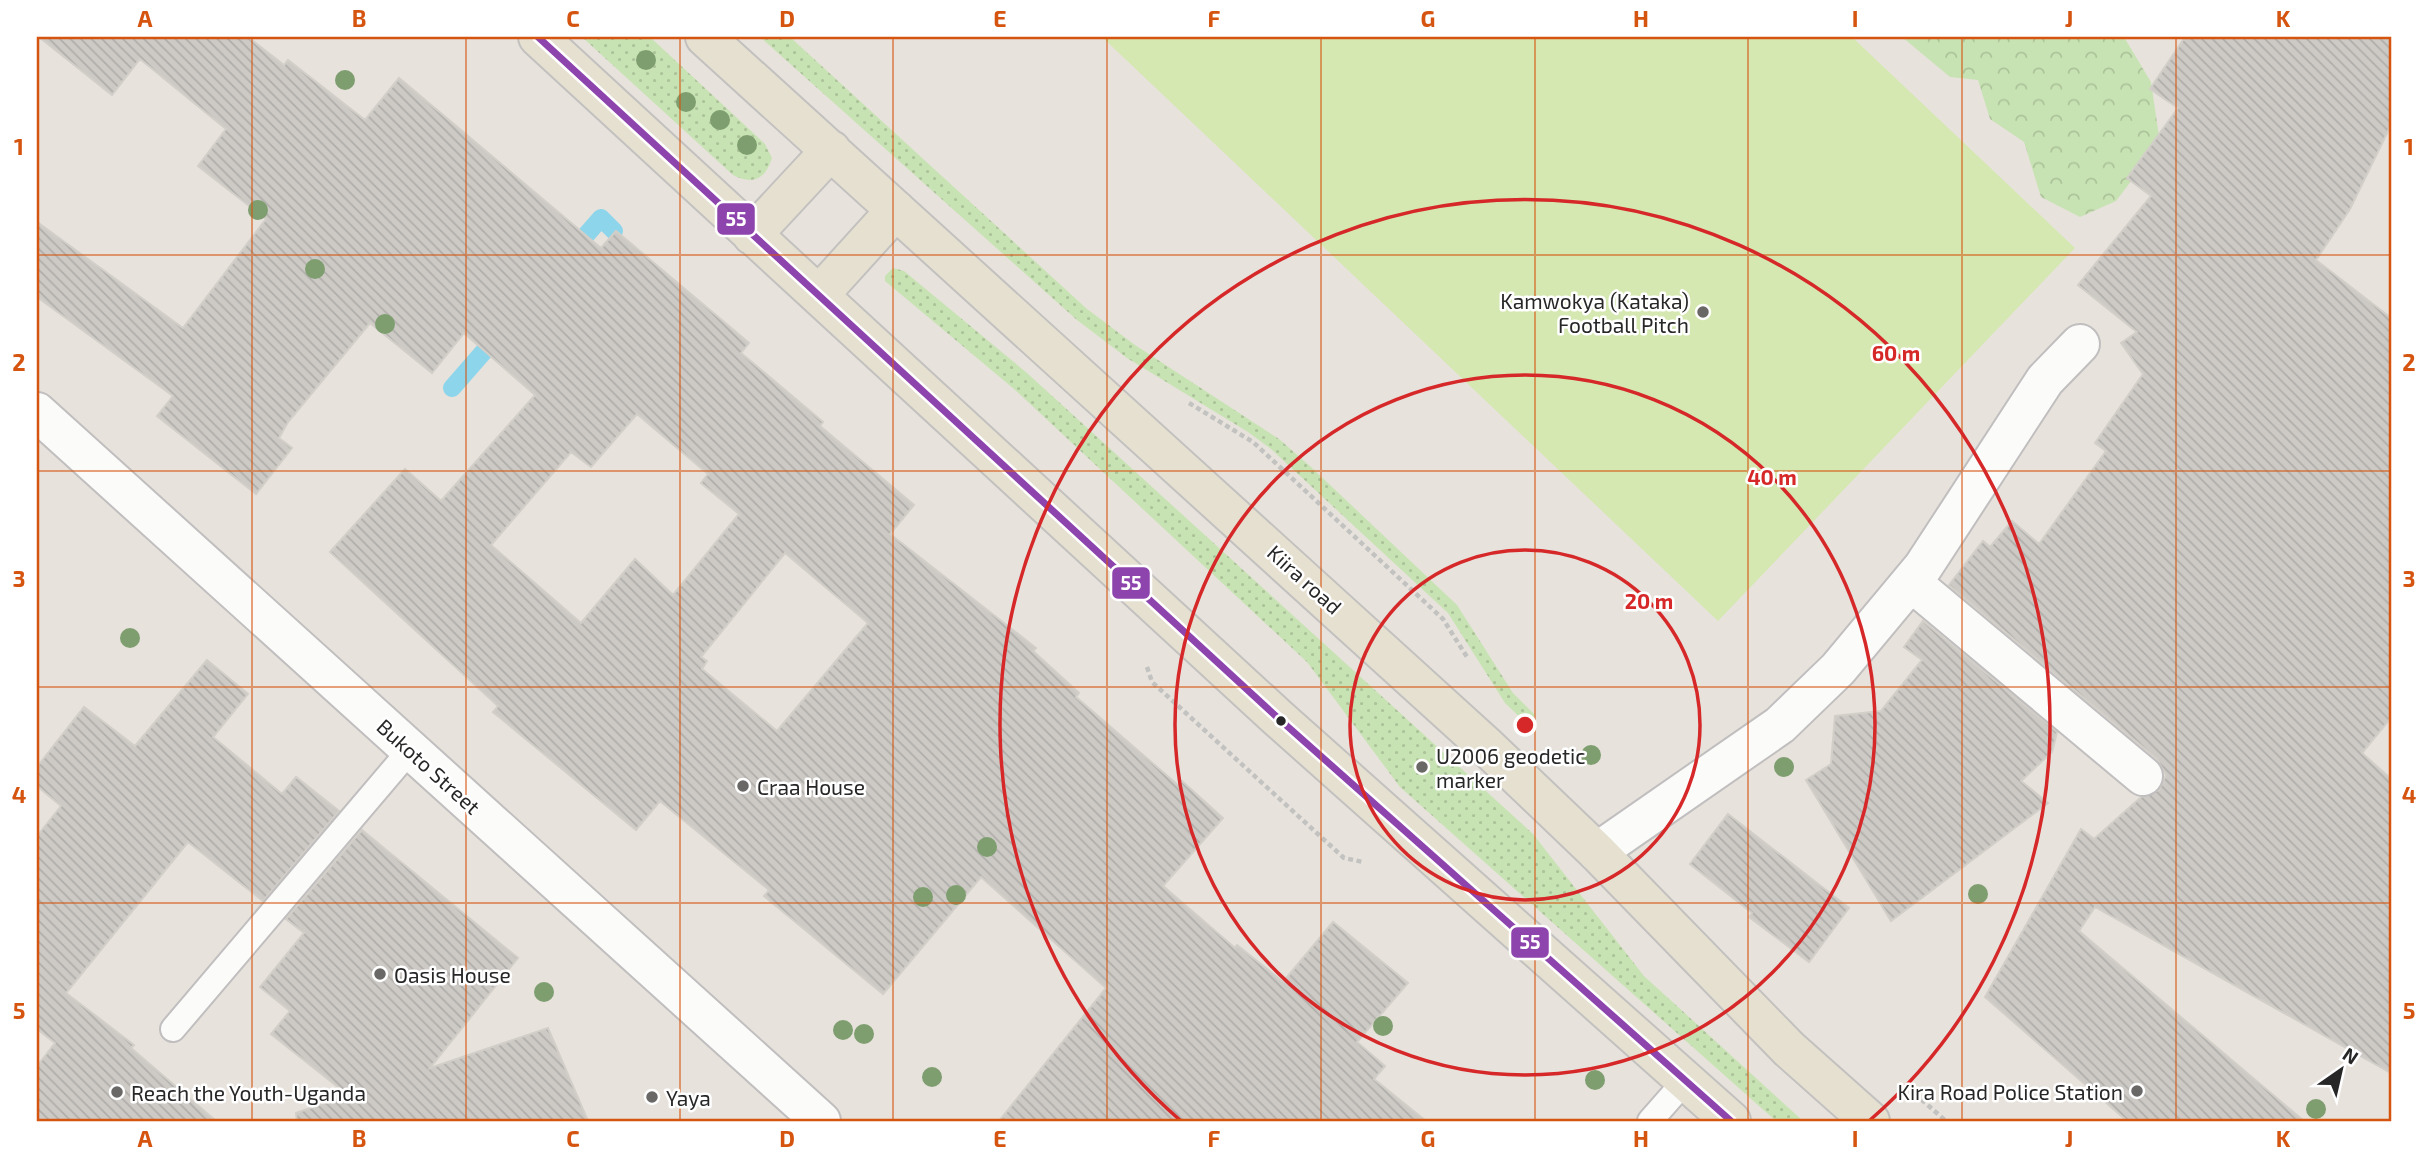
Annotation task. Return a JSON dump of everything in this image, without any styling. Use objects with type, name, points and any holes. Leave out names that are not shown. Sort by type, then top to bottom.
[{"type":"main road","points":[[538,37],[1378,808],[1731,1121]]},
{"type":"main road","name":"Kiira road","points":[[705,37],[1125,415],[1484,744],[1597,852],[1789,1049],[1871,1121]]},
{"type":"main road","points":[[752,235],[831,150]]},
{"type":"main road","points":[[819,295],[897,210]]},
{"type":"street","points":[[1597,852],[1780,725],[1838,669],[1911,582],[2045,380],[2080,344]]},
{"type":"street","name":"Bukoto Street","points":[[37,412],[821,1121]]},
{"type":"street","points":[[1911,582],[2143,776]]},
{"type":"lane","points":[[173,1029],[411,749]]},
{"type":"lane","points":[[1650,1121],[1686,1080]]},
{"type":"green space","points":[[582,37],[650,37],[765,144],[772,158],[766,171],[752,180],[733,175]]},
{"type":"green space","points":[[760,37],[790,37],[1087,309],[1135,345],[1279,439],[1311,467],[1457,605],[1513,693],[1535,715],[1528,725],[1505,703],[1448,613],[1271,449],[1127,358],[1077,320]]},
{"type":"green space","name":"Kamwokya (Kataka) Football Pitch","points":[[1102,37],[1852,37],[2075,248],[1718,621]]},
{"type":"green space","points":[[1902,37],[2124,37],[2151,82],[2160,143],[2116,201],[2080,217],[2041,197],[2024,142],[1990,119],[1978,80],[1950,77]]},
{"type":"green space","points":[[893,268],[904,271],[1027,373],[1533,834],[1644,976],[1803,1121],[1776,1121],[1400,787],[1307,662],[1014,389],[885,281],[885,276]]},
{"type":"building","points":[[39,37],[248,37],[284,65],[288,60],[365,120],[399,78],[601,248],[616,231],[749,343],[741,353],[823,422],[820,426],[914,505],[890,534],[1036,648],[1033,651],[1079,693],[1076,697],[1179,786],[1182,781],[1223,818],[1163,886],[1235,948],[1237,945],[1283,982],[1333,922],[1408,983],[1357,1042],[1385,1066],[1374,1079],[1426,1121],[999,1121],[1106,988],[981,877],[883,994],[764,896],[769,890],[660,801],[636,830],[493,712],[498,706],[330,552],[405,469],[441,501],[535,395],[464,333],[432,373],[370,323],[288,422],[279,438],[292,448],[256,494],[157,416],[173,396],[37,297],[37,222],[183,328],[266,219],[198,166],[226,129],[140,59],[112,95]],"holes":[[[637,414],[708,474],[701,483],[739,514],[673,595],[635,559],[581,623],[491,545],[571,452],[591,467]],[[785,553],[868,623],[777,731],[702,669],[707,661],[701,657]]]},
{"type":"building","points":[[2185,37],[2391,37],[2391,125],[2350,209],[2316,260],[2391,318],[2391,718],[2362,753],[2391,779],[2391,1073],[2095,907],[2079,931],[2304,1121],[2127,1121],[1985,997],[2081,829],[2094,839],[2141,797],[2159,790],[2166,775],[2157,759],[1949,585],[1983,541],[1990,547],[2012,521],[2039,544],[2106,451],[2095,443],[2143,374],[2121,343],[2137,332],[2078,285],[2151,196],[2127,178],[2178,108],[2150,89]]},
{"type":"building","points":[[1923,621],[2057,732],[2052,752],[2021,781],[2048,803],[1891,921],[1806,780],[1831,764],[1835,716],[1881,711],[1922,660],[1904,647]]},
{"type":"building","points":[[207,660],[248,694],[213,737],[282,794],[296,777],[339,811],[263,901],[188,842],[66,993],[134,1045],[131,1048],[216,1121],[37,1121],[37,1066],[55,1043],[37,1029],[37,836],[61,806],[37,786],[37,767],[84,707],[135,746]]},
{"type":"building","points":[[1728,814],[1849,908],[1809,962],[1749,917],[1752,913],[1690,864]]},
{"type":"building","points":[[362,830],[518,958],[430,1068],[548,1028],[588,1121],[297,1121],[296,1113],[348,1095],[271,1034],[290,1011],[260,987],[304,933],[286,919]]},
{"type":"waterway","points":[[572,251],[601,218],[614,231]]},
{"type":"waterway","points":[[452,388],[500,333]]},
{"type":"transit line","name":"55","points":[[538,37],[1278,718],[1731,1121]]},
{"type":"place","name":"Kamwokya (Kataka) Football Pitch","points":[[1703,312]]},
{"type":"place","name":"U2006 geodetic marker","points":[[1422,767]]},
{"type":"place","name":"Craa House","points":[[743,786]]},
{"type":"place","name":"Oasis House","points":[[380,974]]},
{"type":"place","name":"Kira Road Police Station","points":[[2137,1091]]},
{"type":"place","name":"Reach the Youth-Uganda","points":[[117,1092]]},
{"type":"place","name":"Yaya","points":[[652,1097]]}]
